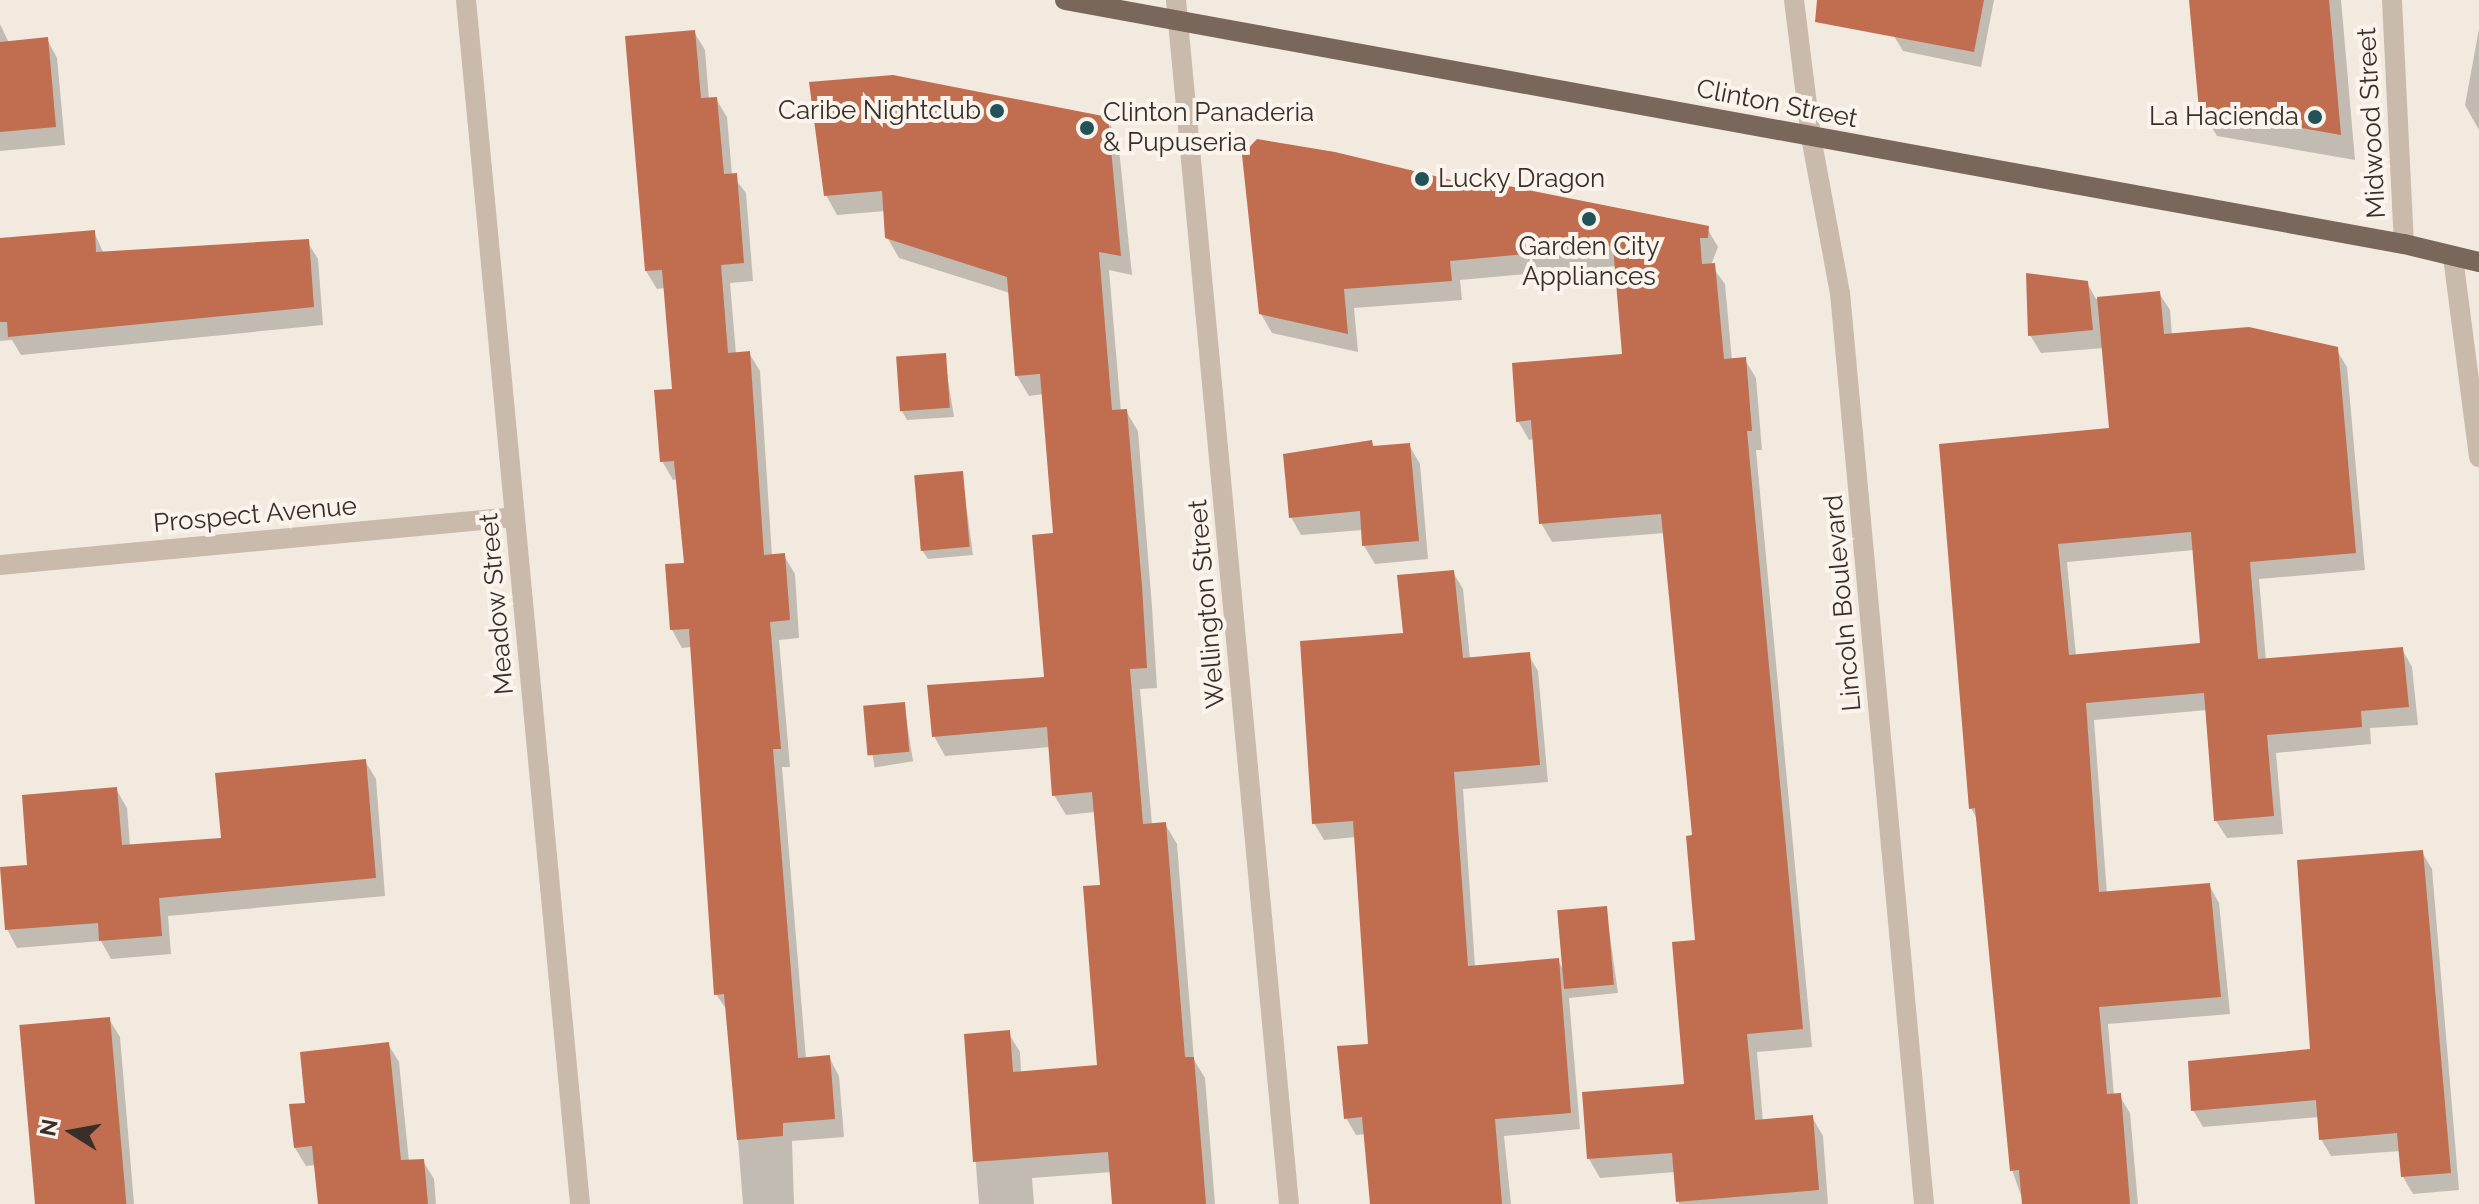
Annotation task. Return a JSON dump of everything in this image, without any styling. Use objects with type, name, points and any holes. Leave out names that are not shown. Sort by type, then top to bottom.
[{"type":"main road","name":"Clinton Street","points":[[1065,0],[1177,10],[1811,137],[2404,244],[2479,262]]},
{"type":"street","name":"Meadow Street","points":[[466,0],[580,1204]]},
{"type":"street","name":"Lincoln Boulevard","points":[[1794,0],[1811,137],[1840,293],[1924,1204]]},
{"type":"street","name":"Midwood Street","points":[[2392,0],[2404,244]]},
{"type":"street","name":"Wellington Street","points":[[1177,10],[1289,1204]]},
{"type":"street","points":[[2453,257],[2476,411],[2479,457]]},
{"type":"street","name":"Prospect Avenue","points":[[0,565],[515,517]]},
{"type":"building","points":[[1817,0],[1984,0],[1974,52],[1815,22]]},
{"type":"building","points":[[2189,0],[2329,0],[2341,135],[2199,110]]},
{"type":"building","points":[[695,30],[701,98],[717,97],[724,174],[737,173],[744,263],[721,265],[728,353],[750,351],[764,555],[785,553],[790,620],[770,622],[781,749],[773,749],[798,1058],[830,1055],[835,1119],[783,1123],[783,1136],[737,1140],[724,994],[714,995],[689,629],[670,630],[665,564],[684,563],[674,461],[660,462],[654,390],[672,389],[662,270],[645,271],[625,36]]},
{"type":"building","points":[[48,37],[56,127],[0,132],[0,42]]},
{"type":"building","points":[[893,75],[1108,117],[1121,256],[1099,252],[1112,410],[1127,409],[1142,586],[1147,668],[1130,669],[1143,824],[1166,822],[1185,1057],[1194,1057],[1206,1204],[1112,1204],[1108,1152],[973,1162],[964,1034],[1010,1030],[1013,1072],[1097,1065],[1083,886],[1100,885],[1092,792],[1052,796],[1047,727],[932,737],[927,685],[1044,677],[1032,535],[1053,533],[1040,374],[1015,376],[1007,277],[885,238],[882,191],[824,196],[809,82]]},
{"type":"building","points":[[1257,139],[1335,152],[1489,189],[1488,182],[1709,226],[1708,238],[1700,238],[1702,264],[1715,263],[1724,359],[1746,357],[1752,431],[1747,431],[1803,1029],[1747,1034],[1755,1120],[1813,1115],[1819,1190],[1676,1202],[1672,1153],[1587,1159],[1582,1092],[1684,1084],[1672,942],[1695,940],[1686,836],[1692,835],[1661,514],[1539,524],[1531,420],[1516,422],[1512,363],[1622,354],[1613,246],[1450,261],[1452,281],[1344,289],[1348,334],[1259,314],[1242,155]]},
{"type":"building","points":[[95,230],[96,252],[309,239],[314,307],[8,337],[7,322],[0,322],[0,238]]},
{"type":"building","points":[[2026,273],[2088,281],[2093,330],[2028,336]]},
{"type":"building","points":[[2160,291],[2164,334],[2249,327],[2338,347],[2356,553],[2250,562],[2258,659],[2403,647],[2409,707],[2361,711],[2362,727],[2267,735],[2274,816],[2214,821],[2204,693],[2086,703],[2099,892],[2210,883],[2221,997],[2099,1007],[2107,1094],[2121,1093],[2130,1204],[2022,1204],[2019,1170],[2010,1171],[1975,808],[1969,809],[1939,444],[2109,428],[2097,297]],"holes":[[[2191,532],[2200,643],[2069,655],[2058,544]]]},
{"type":"building","points":[[946,353],[950,408],[900,411],[896,356]]},
{"type":"building","points":[[1372,440],[1373,446],[1410,443],[1419,541],[1362,546],[1360,511],[1289,518],[1283,454]]},
{"type":"building","points":[[963,471],[970,547],[921,551],[914,475]]},
{"type":"building","points":[[1454,570],[1463,658],[1530,652],[1540,765],[1454,772],[1468,966],[1559,958],[1571,1113],[1495,1119],[1502,1204],[1370,1204],[1362,1117],[1344,1119],[1337,1046],[1368,1044],[1353,821],[1312,824],[1300,641],[1403,633],[1397,575]]},
{"type":"building","points":[[905,702],[909,752],[868,755],[863,706]]},
{"type":"building","points":[[366,759],[376,878],[159,898],[162,936],[99,941],[98,923],[5,930],[0,867],[27,865],[22,795],[117,787],[122,845],[221,838],[215,773]]},
{"type":"building","points":[[2423,850],[2451,1173],[2401,1177],[2397,1133],[2319,1140],[2316,1100],[2191,1111],[2188,1061],[2310,1049],[2297,860]]},
{"type":"building","points":[[1607,906],[1614,985],[1564,989],[1557,910]]},
{"type":"building","points":[[110,1017],[126,1204],[35,1204],[19,1025]]},
{"type":"building","points":[[389,1042],[401,1160],[424,1159],[428,1204],[318,1204],[312,1146],[294,1148],[289,1104],[305,1103],[300,1052]]},
{"type":"place","name":"Caribe Nightclub","points":[[997,111]]},
{"type":"place","name":"La Hacienda","points":[[2315,117]]},
{"type":"place","name":"Clinton Panaderia & Pupuseria","points":[[1087,128]]},
{"type":"place","name":"Lucky Dragon","points":[[1422,179]]},
{"type":"place","name":"Garden City Appliances","points":[[1589,219]]}]
